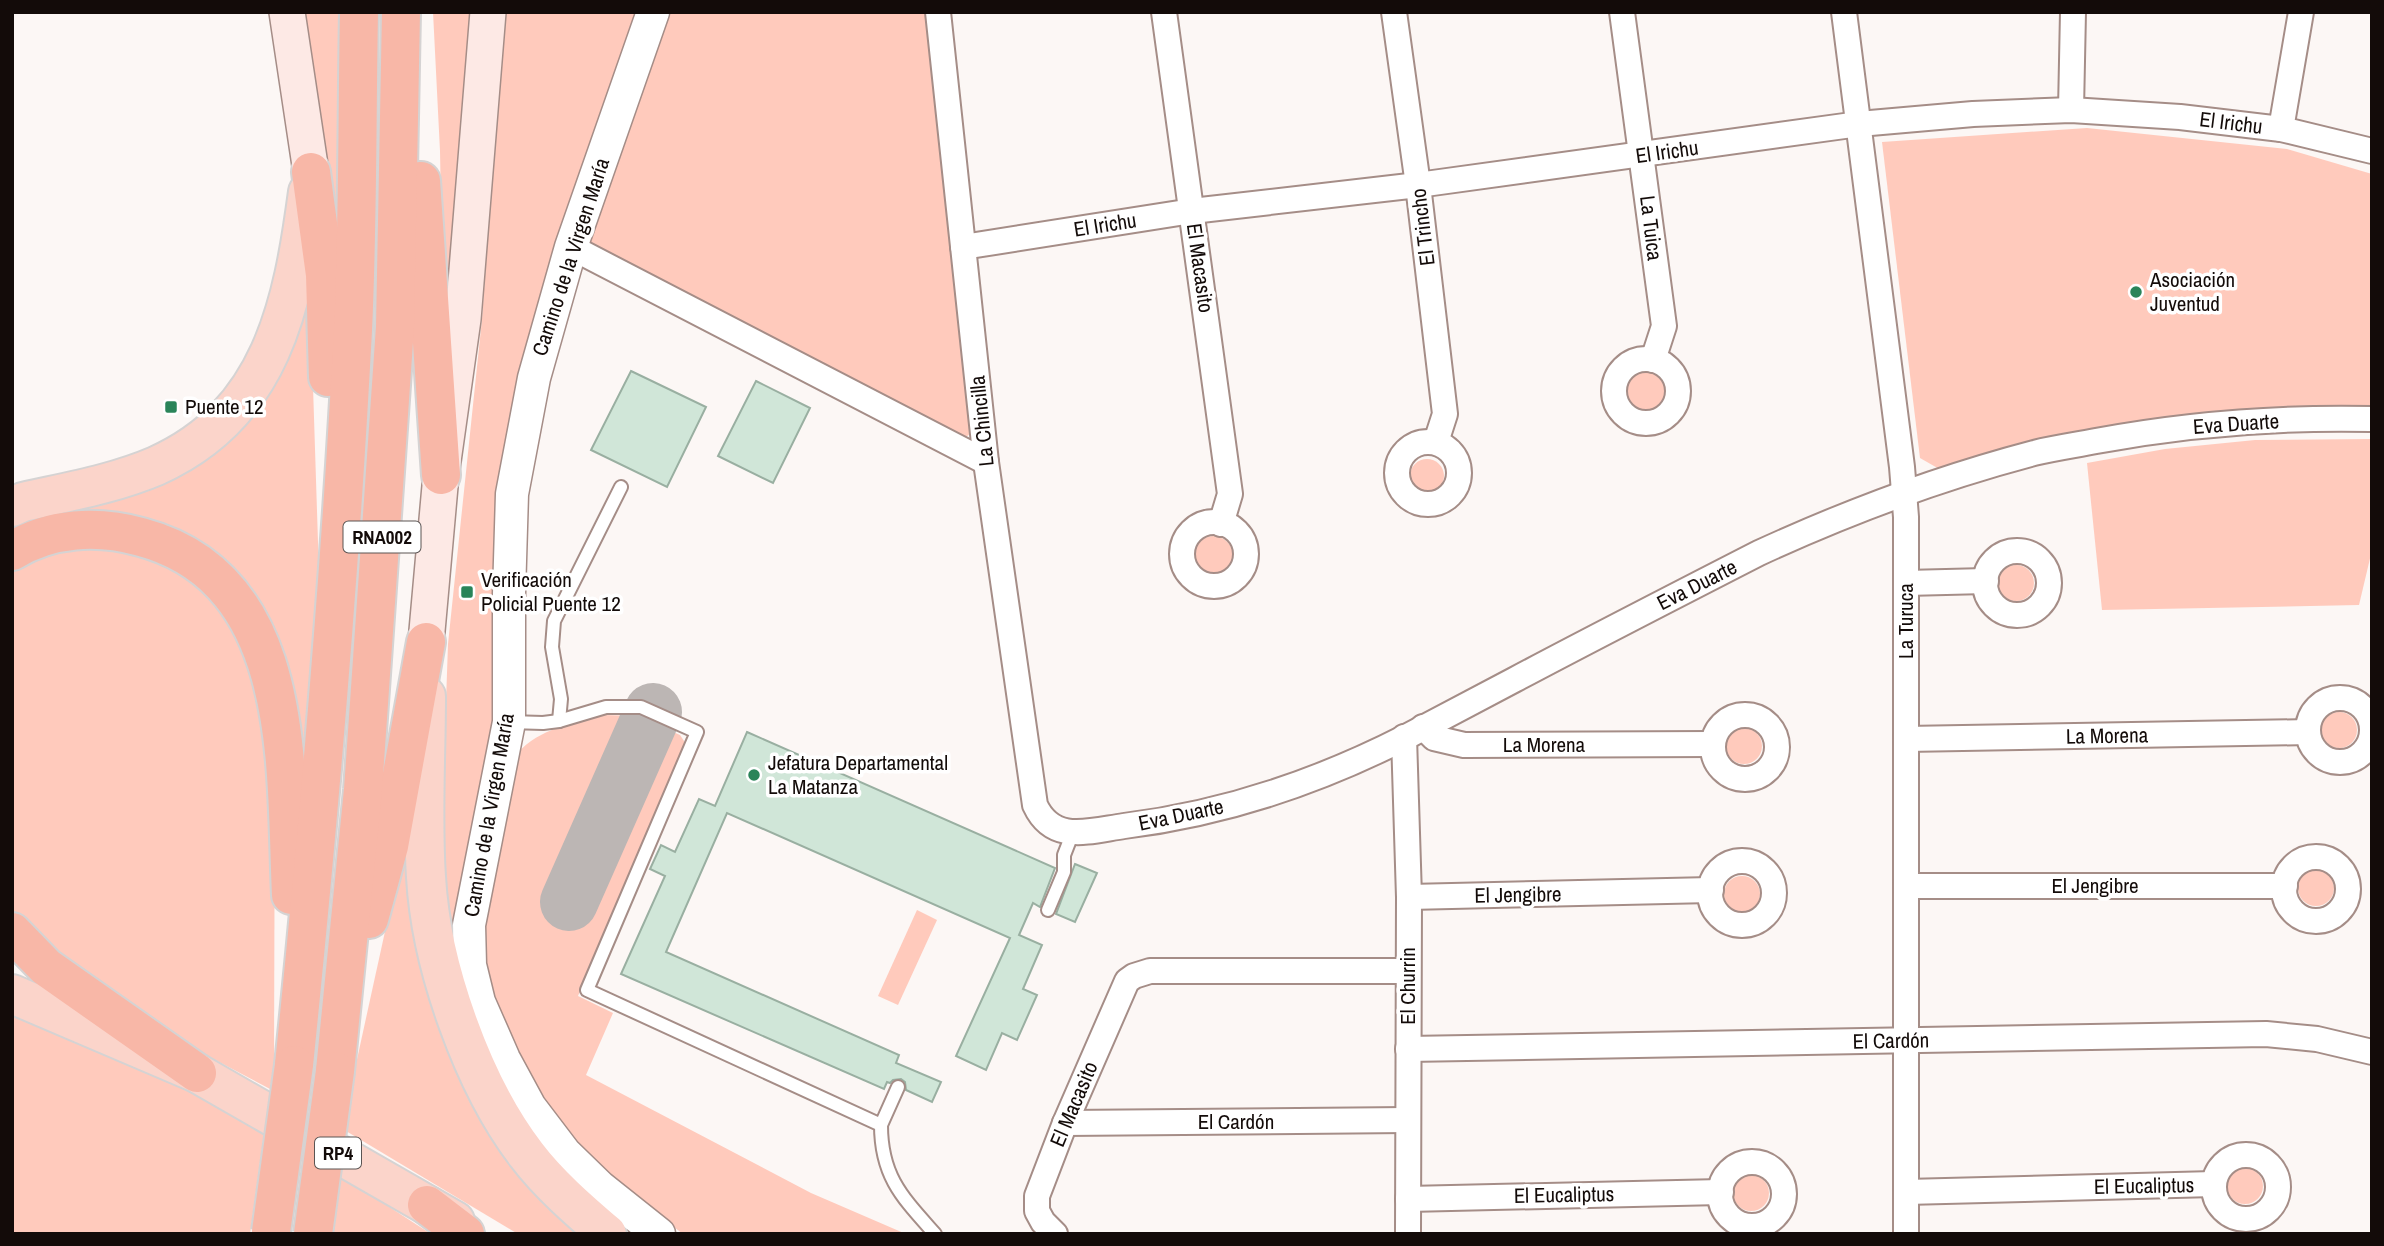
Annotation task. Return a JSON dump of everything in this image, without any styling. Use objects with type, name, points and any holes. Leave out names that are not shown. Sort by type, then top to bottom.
[{"type":"highway","name":"RNA002","points":[[271,1233],[303,982],[341,522],[353,327],[359,12]]},
{"type":"highway","name":"RNA002","points":[[313,1234],[341,1018],[363,790],[396,327],[401,12]]},
{"type":"highway","points":[[402,54],[421,187],[441,475]]},
{"type":"highway","points":[[311,172],[325,275],[329,402],[341,522]]},
{"type":"highway","points":[[12,551],[55,533],[92,529],[127,533],[156,541],[180,552],[206,570],[231,594],[252,626],[268,662],[284,734],[291,896],[303,982]]},
{"type":"highway","points":[[341,1018],[388,846],[426,642]]},
{"type":"highway","points":[[12,932],[46,967],[197,1073]]},
{"type":"highway","points":[[427,1205],[465,1234]]},
{"type":"main road","points":[[12,507],[123,478],[156,466],[191,447],[243,399],[267,359],[284,316],[298,263],[311,172],[287,12]]},
{"type":"main road","points":[[488,12],[463,319],[441,475],[426,642],[426,878],[436,942],[454,1010],[476,1069],[496,1109],[527,1156],[576,1208],[607,1234]]},
{"type":"main road","name":"RP4","points":[[12,994],[197,1073],[478,1234]]},
{"type":"street","name":"Camino de la Virgen María","points":[[653,12],[571,247],[534,378],[512,494],[509,722],[469,925],[470,965],[478,1002],[530,1107],[565,1153],[600,1187],[659,1234]]},
{"type":"street","name":"La Chincilla","points":[[938,12],[986,462],[1035,805],[1048,825]]},
{"type":"street","name":"El Macasito","points":[[1164,12],[1230,494],[1221,524]]},
{"type":"street","name":"El Trincho","points":[[1394,12],[1445,414],[1436,442]]},
{"type":"street","name":"La Tuica","points":[[1622,12],[1664,326],[1653,360]]},
{"type":"street","name":"La Turuca","points":[[1844,12],[1904,492],[1906,1234]]},
{"type":"street","points":[[2071,110],[2073,12]]},
{"type":"street","points":[[2281,129],[2301,12]]},
{"type":"street","name":"El Irichu","points":[[963,247],[1192,211],[1418,185],[1859,124],[1973,114],[2071,110],[2180,117],[2281,129],[2372,151]]},
{"type":"street","points":[[571,247],[986,462]]},
{"type":"street","name":"Eva Duarte","points":[[1048,825],[1073,832],[1153,823],[1212,811],[1323,774],[1414,732],[1759,553],[1904,492],[2036,452],[2139,433],[2219,423],[2317,418],[2372,419]]},
{"type":"street","points":[[1906,583],[1986,581]]},
{"type":"street","name":"La Morena","points":[[1414,732],[1464,745],[1713,744]]},
{"type":"street","name":"El Churrin","points":[[1408,1234],[1408,971],[1414,732]]},
{"type":"street","name":"La Morena","points":[[1906,739],[2308,732]]},
{"type":"street","name":"El Jengibre","points":[[1906,886],[2285,886]]},
{"type":"street","name":"El Jengibre","points":[[1409,897],[1711,890]]},
{"type":"street","name":"El Macasito","points":[[1055,1234],[1037,1211],[1037,1196],[1065,1123],[1127,981],[1150,971],[1408,971]]},
{"type":"street","name":"El Cardón","points":[[1408,1049],[2266,1034],[2317,1039],[2372,1052]]},
{"type":"street","name":"El Cardón","points":[[1065,1123],[1408,1120]]},
{"type":"street","name":"El Eucaliptus","points":[[1906,1192],[2214,1184]]},
{"type":"street","name":"El Eucaliptus","points":[[1408,1199],[1721,1192]]},
{"type":"lane","points":[[559,722],[561,699],[552,647],[554,621],[621,487]]},
{"type":"lane","points":[[509,722],[559,722],[606,707],[641,707],[697,732],[587,990],[881,1125]]},
{"type":"lane","points":[[1048,910],[1065,872],[1064,855],[1073,832]]},
{"type":"lane","points":[[898,1087],[881,1125],[881,1143],[888,1171],[903,1199],[935,1234]]},
{"type":"shaded area","points":[[300,12],[345,12],[342,258]]},
{"type":"shaded area","points":[[433,12],[474,12],[447,293],[442,259]]},
{"type":"shaded area","points":[[503,12],[640,12],[559,244],[497,721],[460,980],[440,875],[448,644],[482,319]]},
{"type":"shaded area","points":[[667,12],[927,12],[971,433],[966,437],[591,247],[589,241]]},
{"type":"shaded area","name":"Asociación Juventud","points":[[2087,128],[2287,149],[2372,174],[2372,410],[1941,470],[1920,458],[1882,142]]},
{"type":"shaded area","points":[[310,293],[319,573],[304,759],[301,759],[277,663],[185,546],[12,538],[12,519],[150,482]]},
{"type":"shaded area","points":[[1645,372],[1653,373],[1659,378],[1664,384],[1664,400],[1659,406],[1653,411],[1645,412],[1637,411],[1631,406],[1626,400],[1625,392],[1626,384],[1631,378],[1637,373]]},
{"type":"shaded area","points":[[2372,439],[2372,550],[2359,605],[2102,610],[2087,463],[2165,449],[2255,440]]},
{"type":"shaded area","points":[[1427,459],[1439,464],[1444,476],[1439,488],[1427,493],[1415,488],[1410,476],[1415,464]]},
{"type":"shaded area","points":[[1213,536],[1221,537],[1227,542],[1232,548],[1232,564],[1227,570],[1221,575],[1213,576],[1205,575],[1199,570],[1194,564],[1193,556],[1194,548],[1199,542],[1205,537]]},
{"type":"shaded area","points":[[59,545],[151,550],[223,599],[275,736],[274,1063],[270,1089],[204,1054],[61,959],[12,914],[12,566]]},
{"type":"shaded area","points":[[2016,565],[2029,570],[2034,583],[2029,596],[2016,601],[2003,596],[1998,583],[2003,570]]},
{"type":"shaded area","points":[[2339,712],[2352,717],[2357,730],[2352,743],[2339,748],[2326,743],[2321,730],[2326,717]]},
{"type":"shaded area","points":[[604,715],[637,716],[680,735],[684,741],[684,749],[578,996],[613,1013],[586,1075],[811,1193],[906,1234],[683,1234],[606,1175],[572,1140],[545,1102],[518,1052],[494,997],[485,964],[485,927],[518,753],[547,732]]},
{"type":"shaded area","points":[[1744,728],[1757,733],[1762,746],[1757,759],[1744,764],[1731,759],[1726,746],[1731,733]]},
{"type":"shaded area","points":[[407,858],[587,1234],[518,1234],[346,1131],[354,1073],[400,863]]},
{"type":"shaded area","points":[[2316,870],[2329,875],[2334,888],[2329,901],[2316,906],[2303,901],[2298,888],[2303,875]]},
{"type":"shaded area","points":[[1742,876],[1755,881],[1760,894],[1755,907],[1742,912],[1729,907],[1724,894],[1729,881]]},
{"type":"shaded area","points":[[917,910],[937,920],[898,1005],[878,996]]},
{"type":"shaded area","points":[[12,1014],[190,1092],[264,1133],[250,1234],[12,1234]]},
{"type":"shaded area","points":[[2245,1168],[2258,1173],[2263,1186],[2258,1199],[2245,1204],[2232,1199],[2227,1186],[2232,1173]]},
{"type":"shaded area","points":[[340,1175],[431,1234],[331,1234]]},
{"type":"shaded area","points":[[1751,1175],[1764,1180],[1769,1193],[1764,1206],[1751,1211],[1738,1206],[1733,1193],[1738,1180]]},
{"type":"building","points":[[631,371],[706,407],[667,487],[591,450]]},
{"type":"building","points":[[756,381],[810,408],[773,483],[718,456]]},
{"type":"building","points":[[747,732],[1055,868],[1040,907],[1033,903],[1019,935],[1042,945],[1023,989],[1037,995],[1017,1040],[1002,1033],[986,1070],[956,1056],[1010,938],[727,813],[666,952],[899,1055],[896,1063],[941,1082],[932,1102],[906,1090],[905,1082],[901,1079],[887,1082],[884,1089],[621,974],[665,876],[650,869],[661,845],[675,852],[699,799],[715,806]]},
{"type":"building","points":[[1075,864],[1097,873],[1075,922],[1056,914]]},
{"type":"taxiway","points":[[569,902],[653,712]]},
{"type":"place","name":"Asociación Juventud","points":[[2136,292]]},
{"type":"place","name":"Puente 12","points":[[171,407]]},
{"type":"place","name":"Verificación Policial Puente 12","points":[[467,592]]},
{"type":"place","name":"Jefatura Departamental La Matanza","points":[[754,775]]}]
